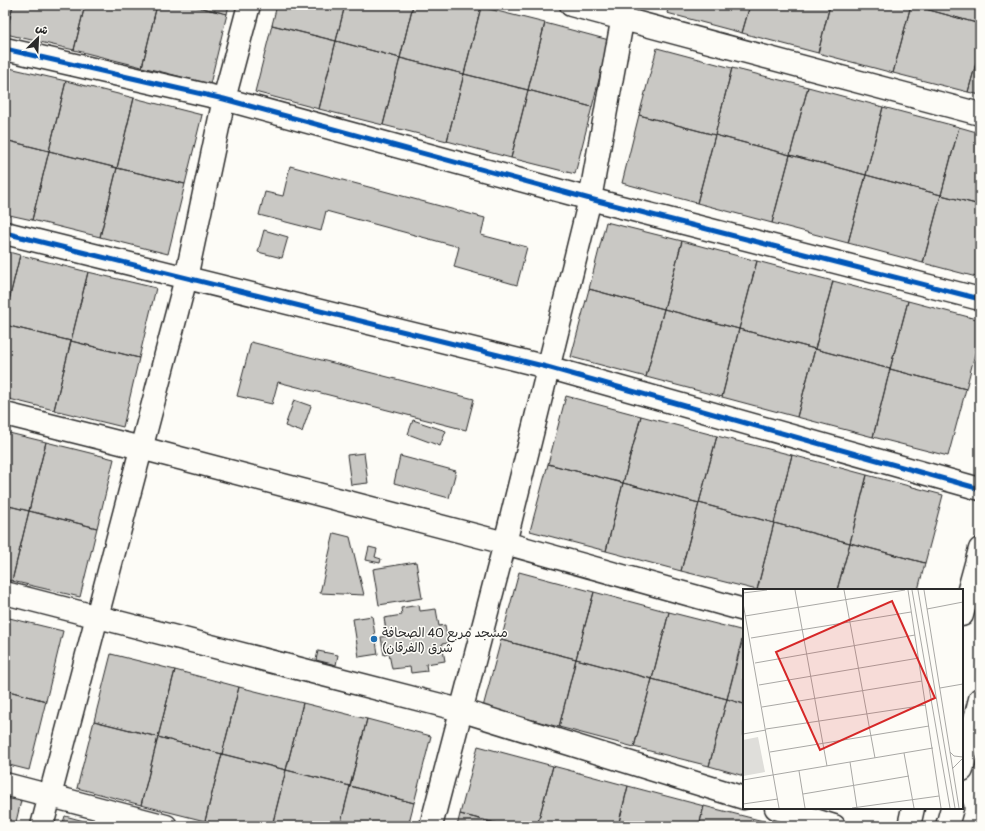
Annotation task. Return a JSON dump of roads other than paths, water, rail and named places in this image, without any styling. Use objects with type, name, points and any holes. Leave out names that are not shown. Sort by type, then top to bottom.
[{"type":"main road","points":[[42,826],[186,278],[224,100],[249,5]]},
{"type":"main road","points":[[571,5],[623,11],[980,114]]},
{"type":"main road","points":[[431,826],[460,710],[505,543],[547,367],[590,199],[623,11]]},
{"type":"main road","points":[[5,49],[224,100],[590,199],[980,298]]},
{"type":"main road","points":[[5,233],[547,367],[980,489]]},
{"type":"main road","points":[[5,414],[505,543],[743,610]]},
{"type":"main road","points":[[963,611],[980,548]]},
{"type":"main road","points":[[5,593],[460,710],[743,798]]},
{"type":"main road","points":[[963,766],[980,699]]},
{"type":"main road","points":[[5,784],[166,826]]},
{"type":"main road","points":[[779,809],[834,826]]},
{"type":"main road","points":[[909,826],[913,809]]},
{"type":"main road","points":[[947,826],[952,809]]},
{"type":"place","name":"مسجد مربع 40 الصحافة شرق (الفرقان)","points":[[374,639]]}]
